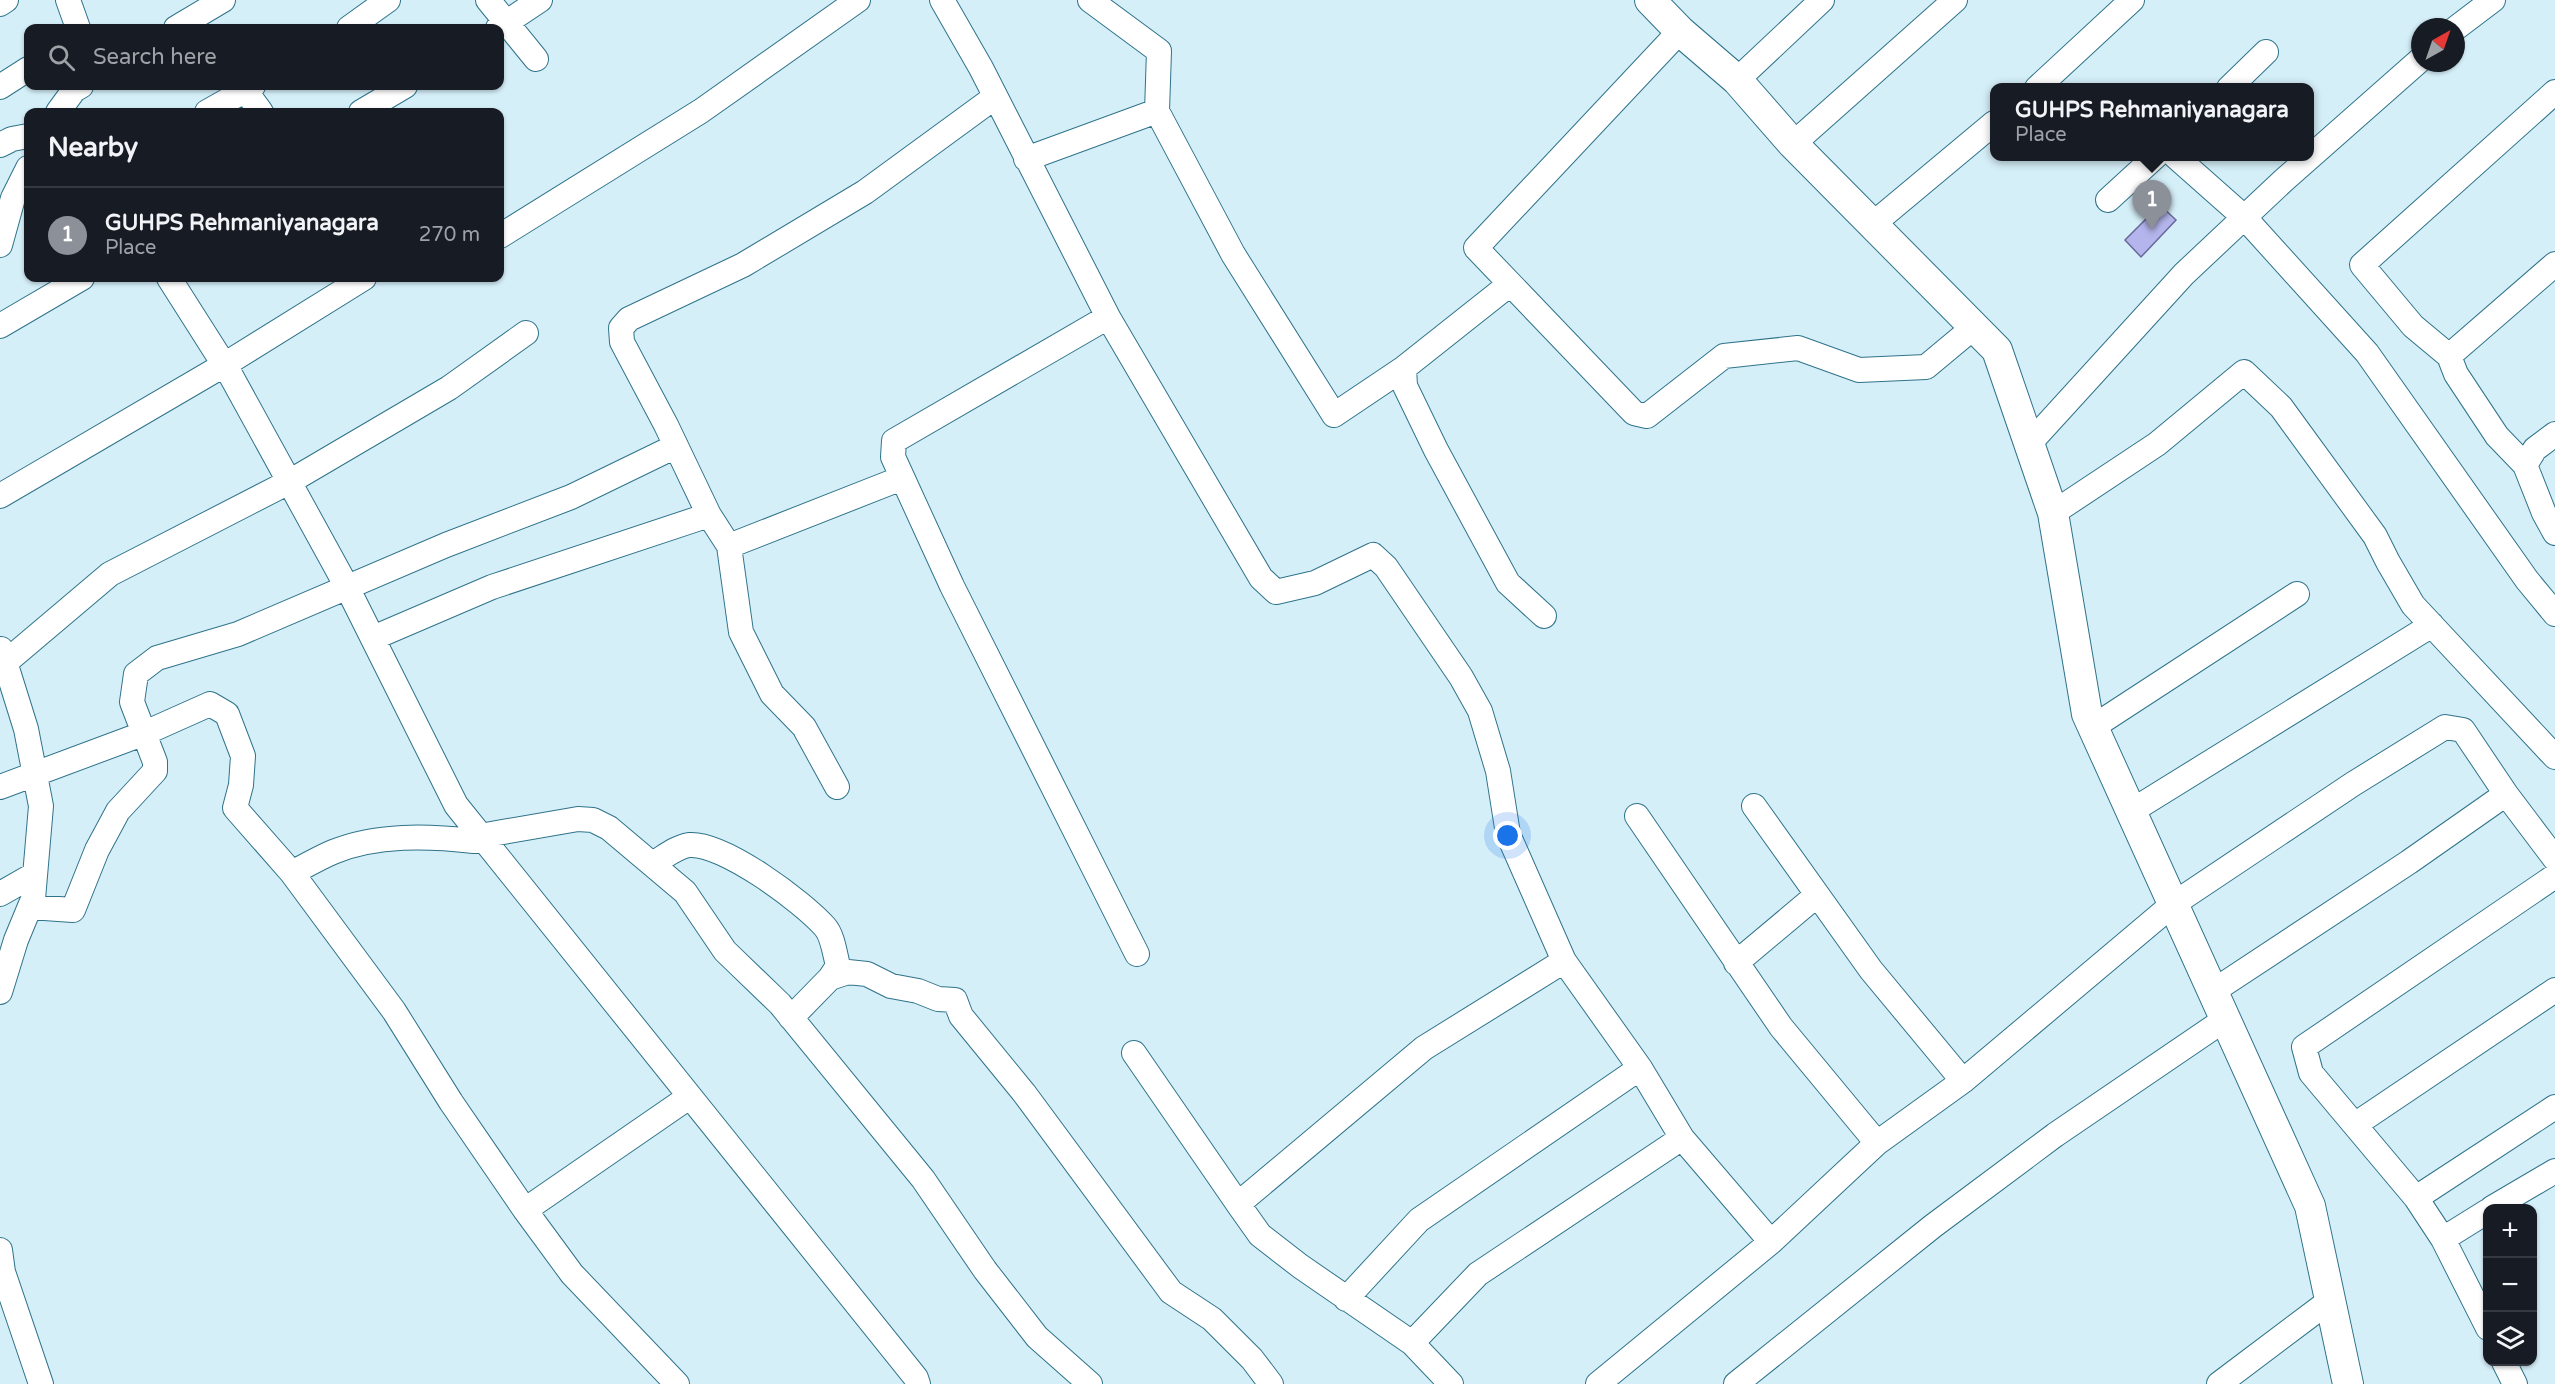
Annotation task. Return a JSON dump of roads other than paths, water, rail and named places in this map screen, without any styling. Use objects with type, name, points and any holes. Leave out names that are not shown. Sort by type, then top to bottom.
[{"type":"street","points":[[0,4],[6,0]]},
{"type":"street","points":[[68,0],[77,24]]},
{"type":"street","points":[[189,18],[223,0]]},
{"type":"street","points":[[354,24],[387,0]]},
{"type":"street","points":[[488,0],[501,24]]},
{"type":"street","points":[[504,25],[540,0]]},
{"type":"street","points":[[504,234],[701,111],[858,0]]},
{"type":"street","points":[[942,0],[995,97],[1108,317],[1261,578],[1276,592],[1315,583],[1373,555],[1386,567],[1461,677],[1480,711],[1498,771],[1508,834],[1564,961],[1640,1068],[1682,1138],[1771,1242]]},
{"type":"street","points":[[1090,0],[1159,51],[1157,111],[1233,254],[1334,415],[1404,368],[1510,284]]},
{"type":"street","points":[[1650,0],[1680,31],[1737,80],[1793,144],[1998,350],[2053,513],[2087,714],[2310,1206],[2332,1299],[2348,1384]]},
{"type":"street","points":[[1737,80],[1822,0]]},
{"type":"street","points":[[1793,144],[1955,0]]},
{"type":"street","points":[[2041,83],[2132,0]]},
{"type":"street","points":[[2465,21],[2493,0]]},
{"type":"street","points":[[504,28],[536,59]]},
{"type":"street","points":[[1680,31],[1476,248],[1634,413],[1647,416],[1724,356],[1798,348],[1859,370],[1926,367],[1974,327]]},
{"type":"street","points":[[2233,83],[2266,52]]},
{"type":"street","points":[[2314,154],[2411,68]]},
{"type":"street","points":[[0,87],[24,72]]},
{"type":"street","points":[[213,108],[242,90]]},
{"type":"street","points":[[249,90],[259,108]]},
{"type":"street","points":[[368,108],[398,90]]},
{"type":"street","points":[[2555,92],[2362,265],[2413,327],[2449,356],[2456,374],[2497,436],[2525,465],[2544,513],[2555,533]]},
{"type":"street","points":[[837,786],[804,727],[772,694],[741,632],[729,546],[709,515],[622,342],[621,328],[629,319],[743,264],[865,192],[995,97]]},
{"type":"street","points":[[1026,159],[1157,111]]},
{"type":"street","points":[[1873,224],[1990,127]]},
{"type":"street","points":[[0,145],[24,137]]},
{"type":"street","points":[[2108,200],[2151,161]]},
{"type":"street","points":[[2181,161],[2245,218],[2367,353],[2527,580],[2555,614]]},
{"type":"street","points":[[2029,444],[2184,274],[2306,161]]},
{"type":"street","points":[[0,192],[24,174]]},
{"type":"street","points":[[0,245],[13,198],[24,177]]},
{"type":"street","points":[[2449,356],[2555,264]]},
{"type":"street","points":[[0,326],[75,282]]},
{"type":"street","points":[[172,282],[224,365],[347,587],[456,805],[578,955],[688,1097],[916,1378],[918,1384]]},
{"type":"street","points":[[0,496],[224,365],[356,282]]},
{"type":"street","points":[[1108,317],[894,441],[892,457],[952,586],[1137,954]]},
{"type":"street","points":[[0,992],[16,940],[33,900],[41,806],[26,729],[3,655],[110,574],[289,482],[449,388],[526,333]]},
{"type":"street","points":[[1404,368],[1405,386],[1508,583],[1544,616]]},
{"type":"street","points":[[2053,513],[2157,444],[2244,372],[2281,407],[2375,536],[2414,604],[2555,757]]},
{"type":"street","points":[[2525,465],[2535,449],[2555,434]]},
{"type":"street","points":[[30,907],[73,910],[97,850],[118,811],[155,771],[155,762],[132,702],[136,674],[157,658],[238,634],[446,545],[571,497],[676,446]]},
{"type":"street","points":[[729,546],[902,478]]},
{"type":"street","points":[[373,638],[492,587],[709,515]]},
{"type":"street","points":[[2093,726],[2296,594]]},
{"type":"street","points":[[2130,812],[2432,625]]},
{"type":"street","points":[[0,788],[145,733],[210,704],[227,714],[243,756],[241,785],[236,808],[292,873],[394,1011],[451,1101],[525,1210],[572,1274],[677,1384]]},
{"type":"street","points":[[1598,1384],[1771,1242],[1877,1143],[1963,1081],[2172,904],[2352,784],[2445,727],[2463,730],[2505,794],[2555,859]]},
{"type":"street","points":[[2212,992],[2409,862],[2505,794]]},
{"type":"street","points":[[1754,806],[1871,970],[1963,1081]]},
{"type":"street","points":[[1637,816],[1788,1036],[1877,1143]]},
{"type":"street","points":[[292,873],[333,852],[370,842],[416,838],[474,841],[480,836],[578,819],[593,820],[609,828],[685,892],[726,951],[791,1018],[923,1179],[985,1270],[1037,1336],[1090,1384]]},
{"type":"street","points":[[652,864],[689,845],[719,853],[751,868],[786,893],[827,929],[838,966],[830,978],[791,1018]]},
{"type":"street","points":[[0,894],[35,874]]},
{"type":"street","points":[[2483,1320],[2443,1239],[2416,1198],[2311,1073],[2304,1047],[2555,876]]},
{"type":"street","points":[[1736,963],[1817,896]]},
{"type":"street","points":[[1238,1204],[1424,1048],[1564,961]]},
{"type":"street","points":[[830,978],[848,972],[867,974],[891,986],[918,991],[938,999],[955,1000],[961,1016],[1024,1093],[1171,1292],[1212,1319],[1252,1359],[1272,1384]]},
{"type":"street","points":[[2355,1124],[2555,990]]},
{"type":"street","points":[[1747,1380],[1933,1226],[2055,1135],[2224,1020]]},
{"type":"street","points":[[1134,1053],[1260,1235],[1346,1299],[1412,1343],[1451,1384]]},
{"type":"street","points":[[1346,1299],[1419,1220],[1640,1068]]},
{"type":"street","points":[[525,1210],[688,1097]]},
{"type":"street","points":[[2416,1198],[2555,1107]]},
{"type":"street","points":[[1412,1343],[1478,1274],[1682,1138]]},
{"type":"street","points":[[2500,1204],[2555,1171]]},
{"type":"street","points":[[2443,1239],[2483,1214]]},
{"type":"street","points":[[0,1250],[3,1272],[35,1383]]},
{"type":"street","points":[[2219,1384],[2332,1299]]},
{"type":"street","points":[[2506,1366],[2516,1384]]},
{"type":"place","name":"GUHPS Rehmaniyanagara","points":[[2152,230]]}]
